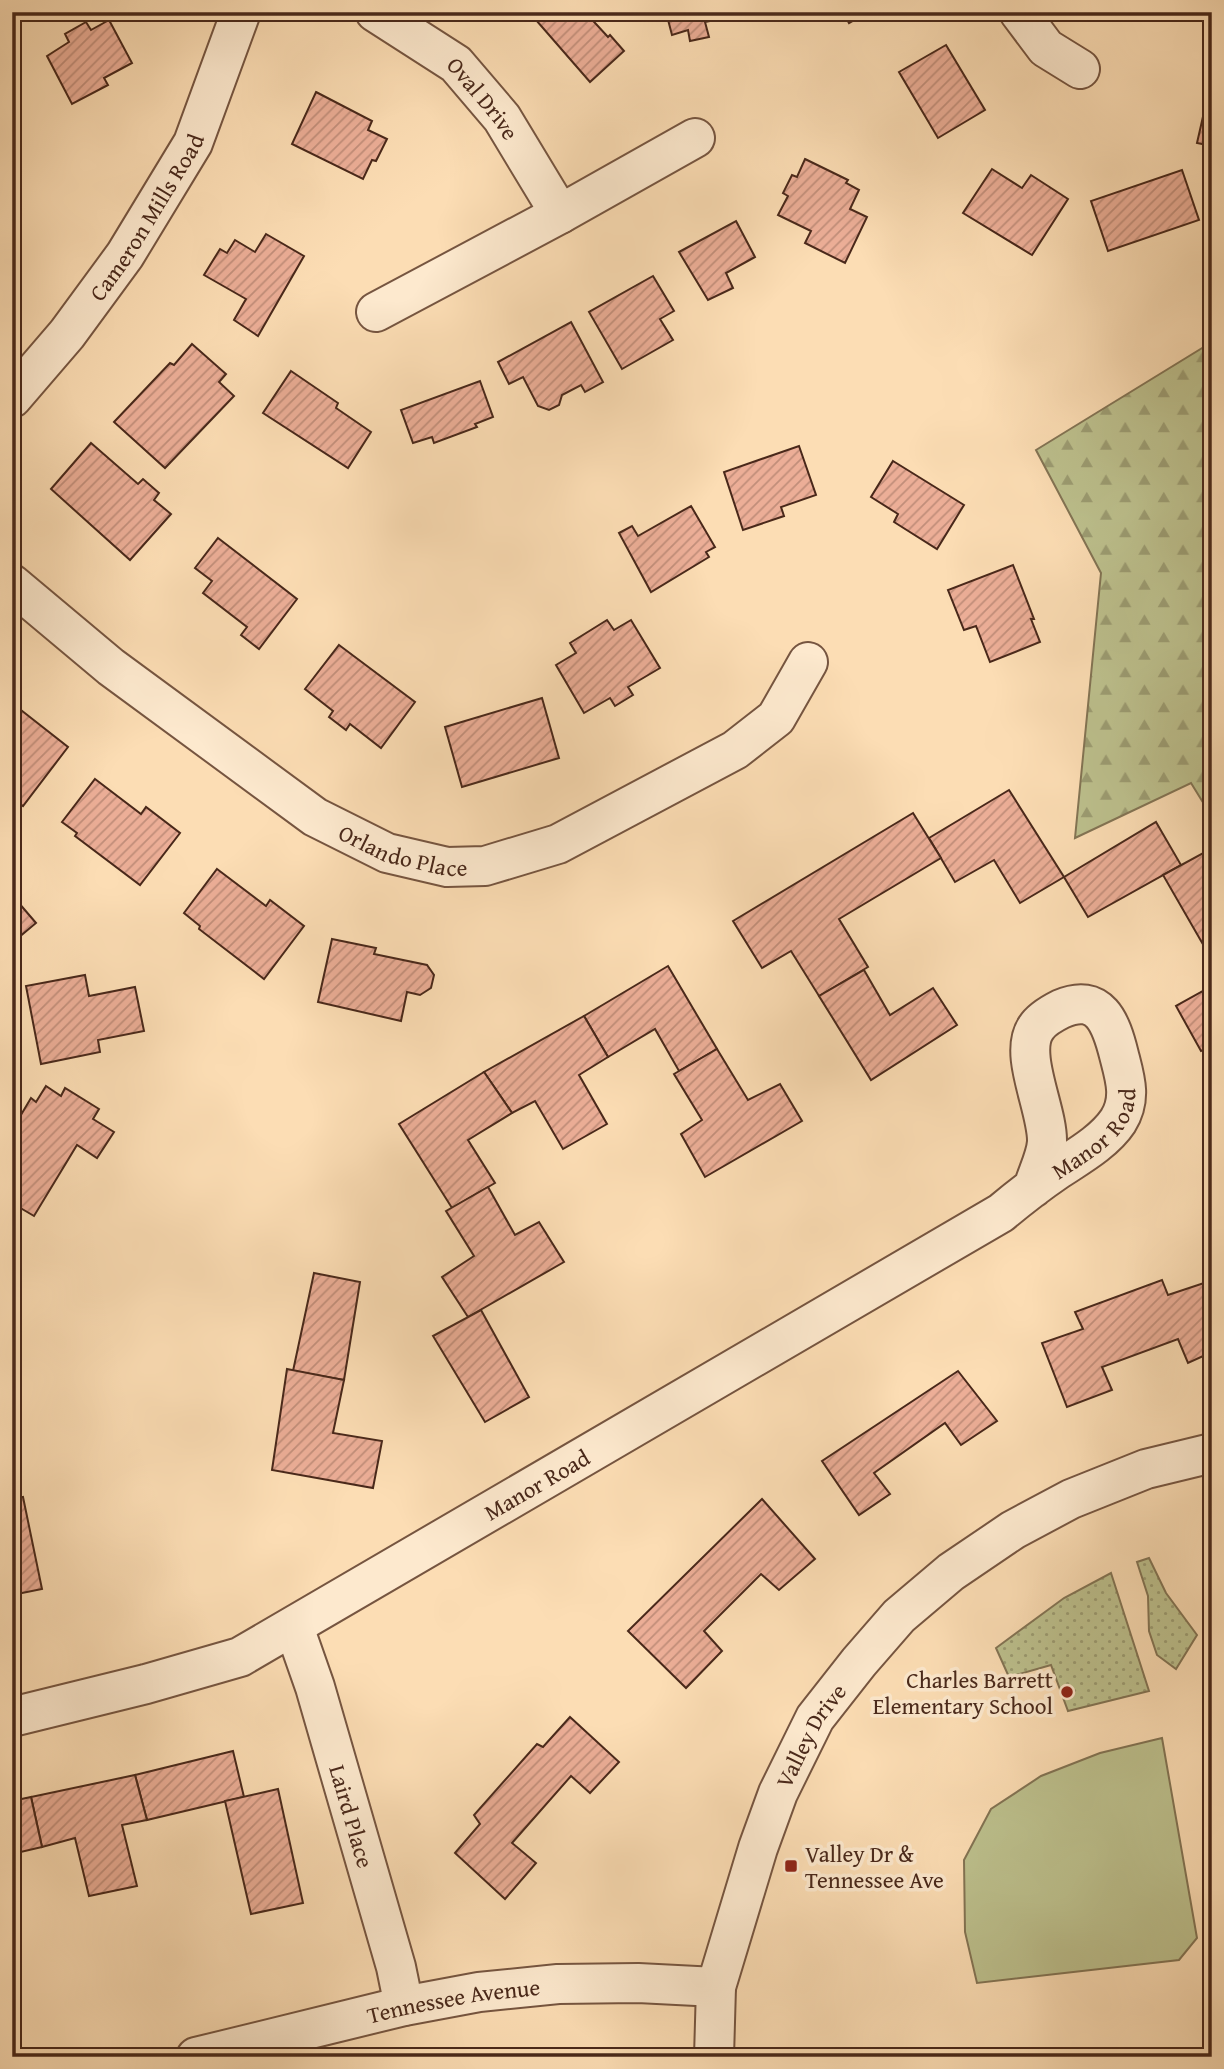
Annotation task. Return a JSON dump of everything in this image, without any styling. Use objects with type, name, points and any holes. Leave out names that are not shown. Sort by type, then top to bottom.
[{"type":"street","name":"Cameron Mills Road","points":[[12,398],[67,334],[125,256],[193,142],[241,12]]},
{"type":"street","name":"Oval Drive","points":[[375,12],[456,64],[502,118],[560,214]]},
{"type":"street","points":[[1019,12],[1046,48],[1080,69]]},
{"type":"street","points":[[376,312],[695,138]]},
{"type":"street","name":"Orlando Place","points":[[12,584],[111,667],[316,817],[387,853],[447,867],[485,866],[558,844],[735,750],[776,719],[808,662]]},
{"type":"street","name":"Manor Road","points":[[12,1717],[146,1685],[240,1657],[1001,1213],[1032,1188]]},
{"type":"street","name":"Valley Drive","points":[[714,2057],[716,1987],[758,1848],[778,1793],[815,1718],[859,1662],[899,1616],[951,1572],[1013,1530],[1071,1499],[1146,1469],[1212,1453]]},
{"type":"street","name":"Laird Place","points":[[293,1628],[315,1687],[396,1967],[404,2007]]},
{"type":"street","name":"Tennessee Avenue","points":[[196,2057],[404,2007],[479,1992],[558,1984],[638,1983],[716,1987]]},
{"type":"green space","points":[[1212,342],[1212,817],[1191,783],[1075,838],[1101,573],[1036,450]]},
{"type":"green space","points":[[1149,1558],[1166,1593],[1197,1635],[1176,1669],[1157,1655],[1149,1631],[1148,1596],[1137,1562]]},
{"type":"green space","points":[[1111,1573],[1149,1691],[1068,1711],[1051,1665],[1009,1677],[996,1648],[1064,1598]]},
{"type":"green space","points":[[1162,1738],[1197,1938],[1179,1960],[977,1983],[965,1932],[964,1860],[991,1809],[1041,1776],[1100,1753]]},
{"type":"building","points":[[529,12],[576,12],[579,16],[585,12],[624,51],[590,82]]},
{"type":"building","points":[[666,12],[729,12],[730,17],[705,22],[709,37],[690,41],[688,30],[672,35]]},
{"type":"building","points":[[843,12],[868,12],[849,23]]},
{"type":"building","points":[[109,20],[132,63],[104,78],[108,85],[72,104],[47,56],[69,42],[65,34],[86,22],[91,30]]},
{"type":"building","points":[[946,45],[985,110],[938,138],[899,72]]},
{"type":"building","points":[[1212,77],[1212,146],[1197,143]]},
{"type":"building","points":[[316,92],[372,121],[368,130],[387,139],[363,179],[292,144]]},
{"type":"building","points":[[805,159],[848,180],[846,183],[859,190],[850,209],[867,217],[845,263],[805,243],[811,231],[778,215],[788,196],[783,193],[792,175],[797,177]]},
{"type":"building","points":[[992,169],[1022,188],[1031,175],[1068,199],[1032,255],[963,213]]},
{"type":"building","points":[[1182,170],[1199,220],[1108,251],[1091,201]]},
{"type":"building","points":[[736,221],[755,257],[726,273],[733,288],[708,300],[679,252]]},
{"type":"building","points":[[266,234],[304,256],[258,336],[234,320],[246,299],[204,275],[220,249],[227,253],[235,240],[255,252]]},
{"type":"building","points":[[653,276],[674,311],[660,319],[673,340],[622,369],[589,312]]},
{"type":"building","points":[[571,322],[603,382],[585,392],[581,385],[562,395],[559,405],[549,410],[538,406],[523,377],[509,384],[498,362]]},
{"type":"building","points":[[192,344],[226,374],[219,382],[234,396],[165,468],[114,422],[170,363],[174,365]]},
{"type":"building","points":[[291,371],[338,403],[336,408],[371,432],[348,468],[263,413]]},
{"type":"building","points":[[480,381],[493,417],[475,424],[477,427],[434,443],[432,437],[413,443],[401,410]]},
{"type":"building","points":[[91,443],[138,484],[143,479],[159,493],[154,500],[171,514],[130,560],[51,489]]},
{"type":"building","points":[[799,446],[816,495],[781,507],[784,516],[743,530],[724,472]]},
{"type":"building","points":[[893,461],[964,505],[937,549],[894,522],[898,514],[871,497]]},
{"type":"building","points":[[691,506],[715,547],[706,552],[709,557],[651,592],[619,533],[632,526],[638,536]]},
{"type":"building","points":[[218,538],[297,599],[259,649],[241,635],[247,627],[203,593],[212,581],[195,568]]},
{"type":"building","points":[[1013,565],[1040,642],[990,662],[976,626],[964,630],[948,590]]},
{"type":"building","points":[[607,620],[614,630],[631,620],[660,668],[628,687],[633,695],[615,706],[610,698],[584,713],[556,665],[576,653],[570,643]]},
{"type":"building","points":[[339,645],[415,702],[381,748],[350,724],[346,730],[329,717],[333,711],[305,689]]},
{"type":"building","points":[[542,698],[559,758],[462,787],[445,727]]},
{"type":"building","points":[[12,703],[68,747],[23,806],[12,798]]},
{"type":"building","points":[[95,779],[141,814],[146,807],[180,833],[140,885],[75,836],[77,833],[62,822]]},
{"type":"building","points":[[1009,790],[1064,877],[1020,903],[994,860],[955,882],[929,838]]},
{"type":"building","points":[[913,813],[941,858],[839,919],[868,967],[819,996],[791,951],[762,968],[733,921]]},
{"type":"building","points":[[1156,822],[1181,865],[1088,917],[1064,877]]},
{"type":"building","points":[[1205,852],[1212,864],[1212,960],[1163,875]]},
{"type":"building","points":[[217,869],[266,906],[270,900],[304,926],[264,979],[199,929],[200,926],[184,913]]},
{"type":"building","points":[[12,895],[36,923],[12,943]]},
{"type":"building","points":[[332,939],[376,948],[374,954],[427,965],[434,975],[431,988],[420,995],[407,992],[401,1021],[318,1002]]},
{"type":"building","points":[[668,966],[717,1049],[679,1071],[655,1029],[608,1057],[584,1016]]},
{"type":"building","points":[[864,970],[890,1015],[933,988],[957,1025],[871,1080],[819,996]]},
{"type":"building","points":[[85,975],[89,996],[135,987],[144,1031],[98,1040],[100,1052],[41,1064],[26,986]]},
{"type":"building","points":[[1212,986],[1212,1046],[1201,1051],[1176,1006]]},
{"type":"building","points":[[584,1016],[608,1057],[579,1075],[607,1124],[563,1149],[535,1101],[512,1113],[484,1072]]},
{"type":"building","points":[[717,1049],[748,1100],[780,1084],[802,1121],[705,1177],[681,1134],[702,1120],[674,1074]]},
{"type":"building","points":[[484,1072],[512,1113],[468,1140],[495,1183],[452,1208],[399,1124]]},
{"type":"building","points":[[46,1086],[61,1096],[65,1088],[99,1109],[93,1119],[114,1132],[97,1158],[77,1145],[34,1216],[12,1203],[12,1142],[15,1137],[12,1130],[31,1098],[36,1102]]},
{"type":"building","points":[[488,1187],[515,1235],[539,1222],[564,1262],[468,1317],[442,1277],[474,1256],[446,1211]]},
{"type":"building","points":[[314,1273],[360,1282],[344,1380],[293,1371]]},
{"type":"building","points":[[1162,1280],[1168,1295],[1204,1283],[1212,1302],[1212,1352],[1188,1363],[1178,1339],[1102,1367],[1112,1390],[1067,1407],[1042,1343],[1083,1329],[1075,1312]]},
{"type":"building","points":[[481,1310],[529,1397],[485,1422],[433,1336]]},
{"type":"building","points":[[287,1369],[344,1380],[333,1433],[382,1441],[373,1488],[272,1470]]},
{"type":"building","points":[[958,1371],[997,1421],[961,1445],[945,1423],[874,1473],[890,1494],[859,1515],[822,1461]]},
{"type":"building","points":[[23,1497],[42,1589],[12,1595],[12,1499]]},
{"type":"building","points":[[762,1499],[815,1559],[779,1590],[761,1574],[704,1631],[722,1651],[686,1688],[628,1631]]},
{"type":"building","points":[[570,1717],[619,1762],[590,1793],[571,1776],[512,1843],[536,1863],[505,1899],[455,1853],[480,1824],[474,1815],[537,1744],[543,1747]]},
{"type":"building","points":[[233,1751],[244,1797],[147,1820],[135,1775]]},
{"type":"building","points":[[135,1775],[147,1820],[122,1825],[137,1886],[89,1896],[75,1838],[42,1847],[31,1797]]},
{"type":"building","points":[[278,1789],[303,1903],[251,1914],[225,1801]]},
{"type":"building","points":[[31,1797],[42,1847],[12,1854],[12,1801]]},
{"type":"place","name":"Charles Barrett Elementary School","points":[[1067,1692]]},
{"type":"place","name":"Valley Dr & Tennessee Ave","points":[[791,1866]]}]
